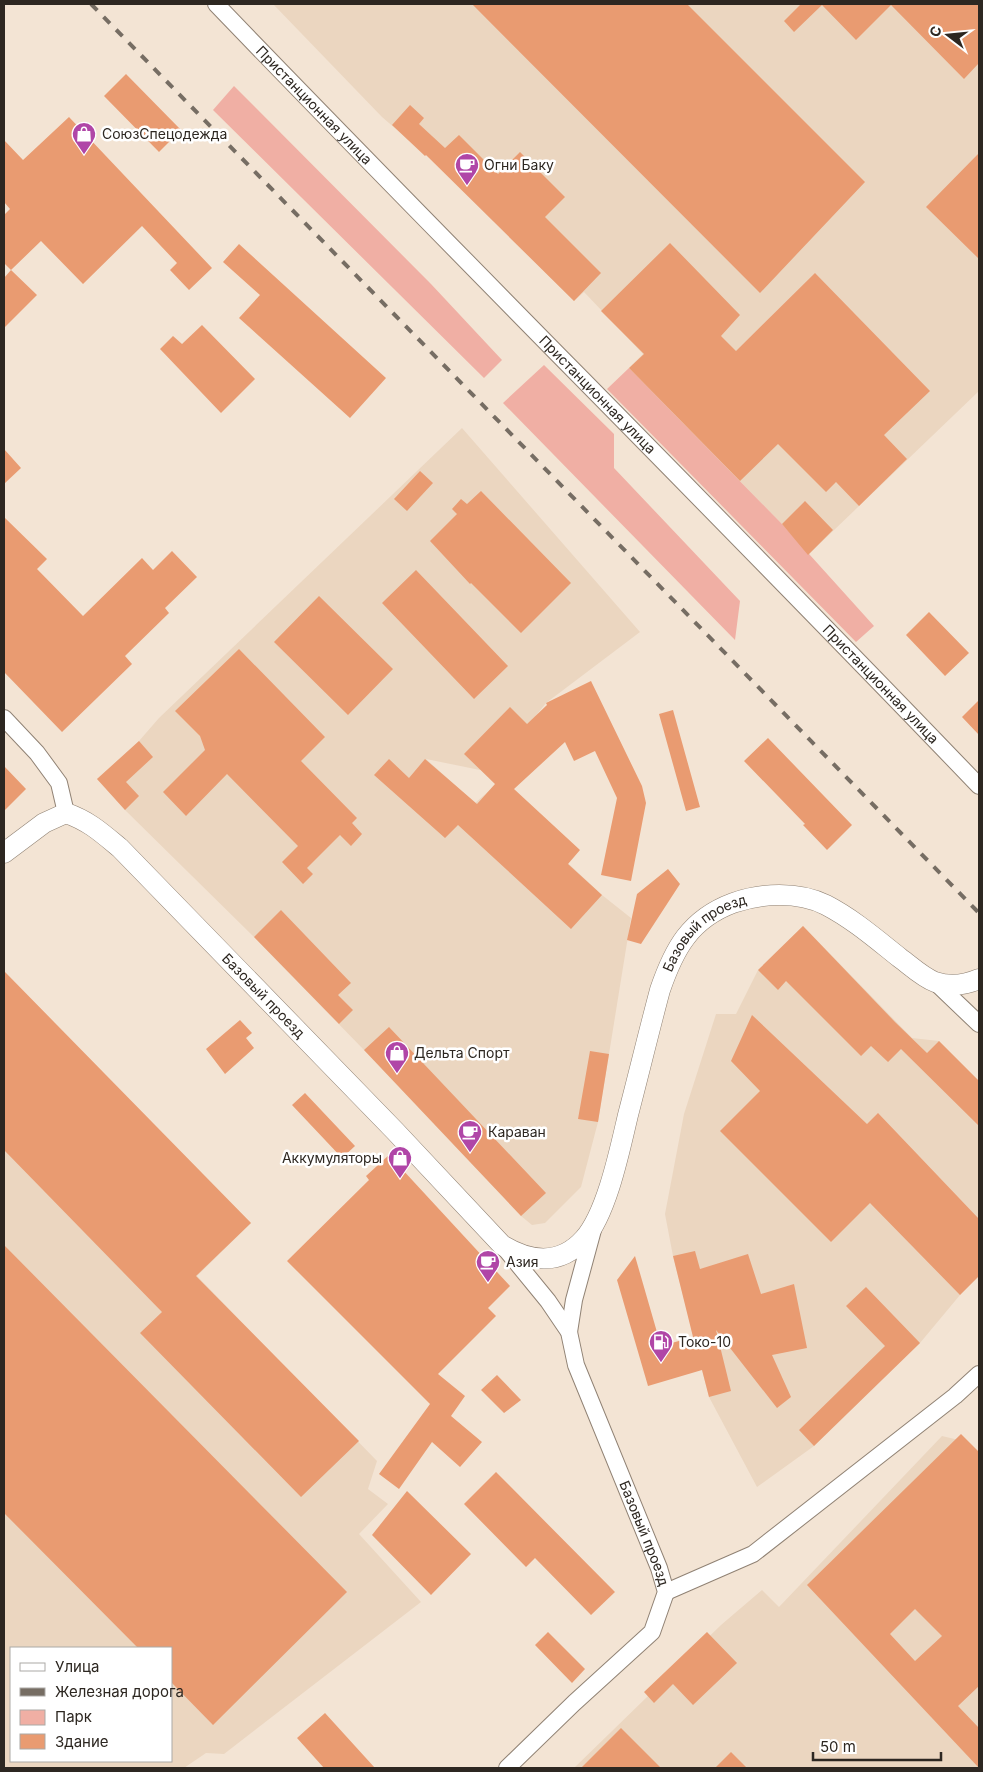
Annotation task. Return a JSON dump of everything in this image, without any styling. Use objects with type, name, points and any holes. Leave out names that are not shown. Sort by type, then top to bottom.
[{"type":"street","name":"Пристанционная улица","points":[[216,4],[353,146],[840,641],[979,786]]},
{"type":"street","points":[[4,718],[37,753],[59,783],[66,813],[44,823],[4,853]]},
{"type":"street","name":"Базовый проезд","points":[[66,813],[82,819],[96,828],[120,848],[502,1245],[548,1301],[569,1332],[576,1365],[659,1568],[666,1592],[652,1632],[574,1703],[507,1768]]},
{"type":"street","name":"Базовый проезд","points":[[569,1332],[580,1274],[595,1222],[618,1156],[660,990],[668,965],[681,943],[697,923],[716,910],[746,899],[774,895],[798,897],[824,904],[853,920],[918,972],[934,981],[954,985],[976,980]]},
{"type":"street","points":[[961,1006],[963,999],[976,980]]},
{"type":"street","points":[[934,981],[979,1024]]},
{"type":"street","name":"Базовый проезд","points":[[502,1245],[529,1258],[557,1258],[573,1249],[584,1239],[595,1222]]},
{"type":"street","points":[[666,1592],[753,1554],[955,1396],[979,1374]]},
{"type":"shaded area","points":[[273,4],[979,4],[979,391],[808,555],[782,524],[629,368],[643,354],[584,292],[574,301],[433,161],[382,117]]},
{"type":"shaded area","points":[[462,428],[640,632],[546,703],[534,718],[494,754],[480,770],[426,759],[475,803],[490,790],[602,895],[631,918],[598,1122],[581,1187],[545,1223],[532,1225],[521,1216],[254,937],[125,810],[97,779],[139,741],[159,718]]},
{"type":"shaded area","points":[[803,926],[912,1038],[939,1041],[979,1081],[979,1276],[960,1295],[920,1343],[814,1446],[757,1487],[709,1397],[673,1256],[665,1214],[684,1114],[716,1014],[736,1014],[758,970]]},
{"type":"shaded area","points":[[4,971],[251,1223],[197,1276],[377,1461],[368,1489],[388,1504],[359,1534],[421,1602],[224,1754],[206,1753],[184,1768],[4,1768]]},
{"type":"shaded area","points":[[942,1436],[967,1442],[979,1454],[979,1768],[574,1768],[721,1625],[762,1590],[779,1607]]},
{"type":"green space","points":[[234,86],[431,284],[502,360],[484,378],[213,110]]},
{"type":"green space","points":[[544,365],[614,434],[614,468],[740,601],[735,640],[503,403]]},
{"type":"green space","points":[[629,368],[782,524],[874,626],[856,642],[607,389]]},
{"type":"building","points":[[472,4],[687,4],[865,182],[760,293]]},
{"type":"building","points":[[801,4],[979,4],[979,63],[964,79],[891,5],[856,40],[822,5],[794,32],[784,21]]},
{"type":"building","points":[[126,74],[181,130],[159,152],[104,96]]},
{"type":"building","points":[[410,105],[424,118],[419,124],[445,148],[459,135],[498,174],[520,152],[565,197],[545,217],[601,273],[574,301],[426,155],[392,125]]},
{"type":"building","points":[[69,117],[212,268],[189,290],[170,270],[177,263],[142,226],[83,284],[41,241],[11,270],[4,263],[4,215],[10,209],[4,202],[4,140],[23,160]]},
{"type":"building","points":[[979,153],[979,259],[926,207]]},
{"type":"building","points":[[670,243],[740,315],[721,336],[736,351],[815,273],[930,391],[884,435],[907,459],[859,506],[836,482],[826,492],[778,444],[740,481],[629,368],[644,354],[601,311]]},
{"type":"building","points":[[239,244],[386,378],[350,418],[239,318],[260,295],[223,262]]},
{"type":"building","points":[[11,270],[37,295],[4,328],[4,278]]},
{"type":"building","points":[[202,325],[255,379],[221,413],[160,349],[173,336],[182,344]]},
{"type":"building","points":[[4,449],[21,468],[4,484]]},
{"type":"building","points":[[420,471],[433,483],[407,511],[394,499]]},
{"type":"building","points":[[481,491],[571,583],[521,633],[470,584],[430,541],[457,514],[452,509],[461,499],[467,504]]},
{"type":"building","points":[[805,501],[833,530],[808,555],[782,524]]},
{"type":"building","points":[[4,517],[47,559],[37,569],[83,616],[142,558],[153,570],[172,551],[197,577],[165,608],[169,613],[125,656],[132,664],[62,732],[4,672]]},
{"type":"building","points":[[416,570],[508,666],[474,699],[382,603]]},
{"type":"building","points":[[319,596],[393,669],[348,715],[274,642]]},
{"type":"building","points":[[929,612],[969,653],[945,676],[906,635]]},
{"type":"building","points":[[239,649],[325,737],[301,761],[357,818],[352,823],[362,834],[351,846],[340,835],[307,868],[313,874],[303,884],[282,862],[298,846],[227,774],[186,816],[163,792],[205,750],[200,736],[175,711]]},
{"type":"building","points":[[591,681],[642,786],[646,803],[631,881],[601,875],[617,798],[595,751],[574,761],[565,742],[514,789],[580,850],[568,864],[602,895],[571,929],[458,825],[445,838],[374,775],[389,759],[409,778],[425,759],[477,804],[495,784],[464,754],[510,707],[527,724],[547,705],[546,703]]},
{"type":"building","points":[[979,700],[979,735],[962,717]]},
{"type":"building","points":[[673,710],[700,807],[686,811],[659,714]]},
{"type":"building","points":[[768,738],[852,825],[827,850],[803,825],[805,824],[744,761]]},
{"type":"building","points":[[139,741],[153,757],[126,782],[139,796],[125,810],[97,779]]},
{"type":"building","points":[[4,766],[26,789],[4,811]]},
{"type":"building","points":[[668,869],[680,884],[641,944],[627,940],[637,894]]},
{"type":"building","points":[[281,910],[351,983],[338,995],[353,1010],[339,1024],[254,937]]},
{"type":"building","points":[[803,926],[927,1053],[939,1041],[979,1081],[979,1126],[901,1049],[888,1062],[871,1046],[861,1056],[786,981],[778,990],[758,970]]},
{"type":"building","points":[[4,971],[251,1223],[196,1276],[359,1441],[301,1497],[140,1333],[162,1312],[4,1150]]},
{"type":"building","points":[[752,1015],[867,1124],[878,1113],[979,1219],[979,1276],[960,1295],[870,1203],[831,1242],[720,1131],[760,1091],[731,1061]]},
{"type":"building","points":[[240,1020],[252,1033],[246,1038],[254,1048],[225,1074],[206,1049]]},
{"type":"building","points":[[389,1027],[546,1193],[521,1216],[364,1050]]},
{"type":"building","points":[[590,1051],[609,1054],[598,1122],[578,1119]]},
{"type":"building","points":[[305,1093],[355,1146],[342,1158],[292,1105]]},
{"type":"building","points":[[389,1155],[510,1286],[488,1308],[496,1316],[438,1374],[465,1396],[451,1416],[482,1442],[460,1467],[432,1442],[399,1489],[379,1474],[430,1404],[287,1261],[369,1180],[366,1176]]},
{"type":"building","points":[[4,1245],[347,1592],[213,1725],[172,1683],[172,1647],[137,1647],[4,1513]]},
{"type":"building","points":[[695,1251],[700,1269],[748,1254],[761,1294],[794,1284],[807,1348],[772,1355],[791,1397],[777,1408],[716,1330],[731,1391],[709,1397],[702,1370],[648,1386],[617,1280],[635,1256],[661,1346],[693,1337],[673,1256]]},
{"type":"building","points":[[866,1287],[920,1343],[814,1446],[799,1430],[885,1346],[846,1306]]},
{"type":"building","points":[[497,1375],[521,1400],[504,1413],[481,1390]]},
{"type":"building","points":[[961,1434],[979,1452],[979,1686],[958,1706],[979,1728],[979,1768],[807,1585]],"holes":[[[915,1609],[942,1636],[915,1661],[890,1634]]]},
{"type":"building","points":[[496,1472],[615,1592],[591,1615],[535,1558],[526,1567],[464,1504]]},
{"type":"building","points":[[407,1491],[471,1554],[431,1595],[372,1535]]},
{"type":"building","points":[[548,1632],[585,1669],[572,1683],[535,1645]]},
{"type":"building","points":[[707,1632],[737,1663],[693,1705],[673,1684],[654,1703],[644,1692]]},
{"type":"building","points":[[325,1713],[375,1768],[324,1768],[297,1738]]},
{"type":"building","points":[[621,1728],[661,1768],[581,1768]]},
{"type":"building","points":[[731,1752],[747,1768],[715,1768]]},
{"type":"railway","points":[[91,4],[979,913]]},
{"type":"place","name":"СоюзСпецодежда","points":[[84,155]]},
{"type":"place","name":"Огни Баку","points":[[467,186]]},
{"type":"place","name":"Дельта Спорт","points":[[397,1074]]},
{"type":"place","name":"Караван","points":[[470,1153]]},
{"type":"place","name":"Аккумуляторы","points":[[400,1179]]},
{"type":"place","name":"Азия","points":[[488,1283]]},
{"type":"place","name":"Токо-10","points":[[661,1363]]}]
